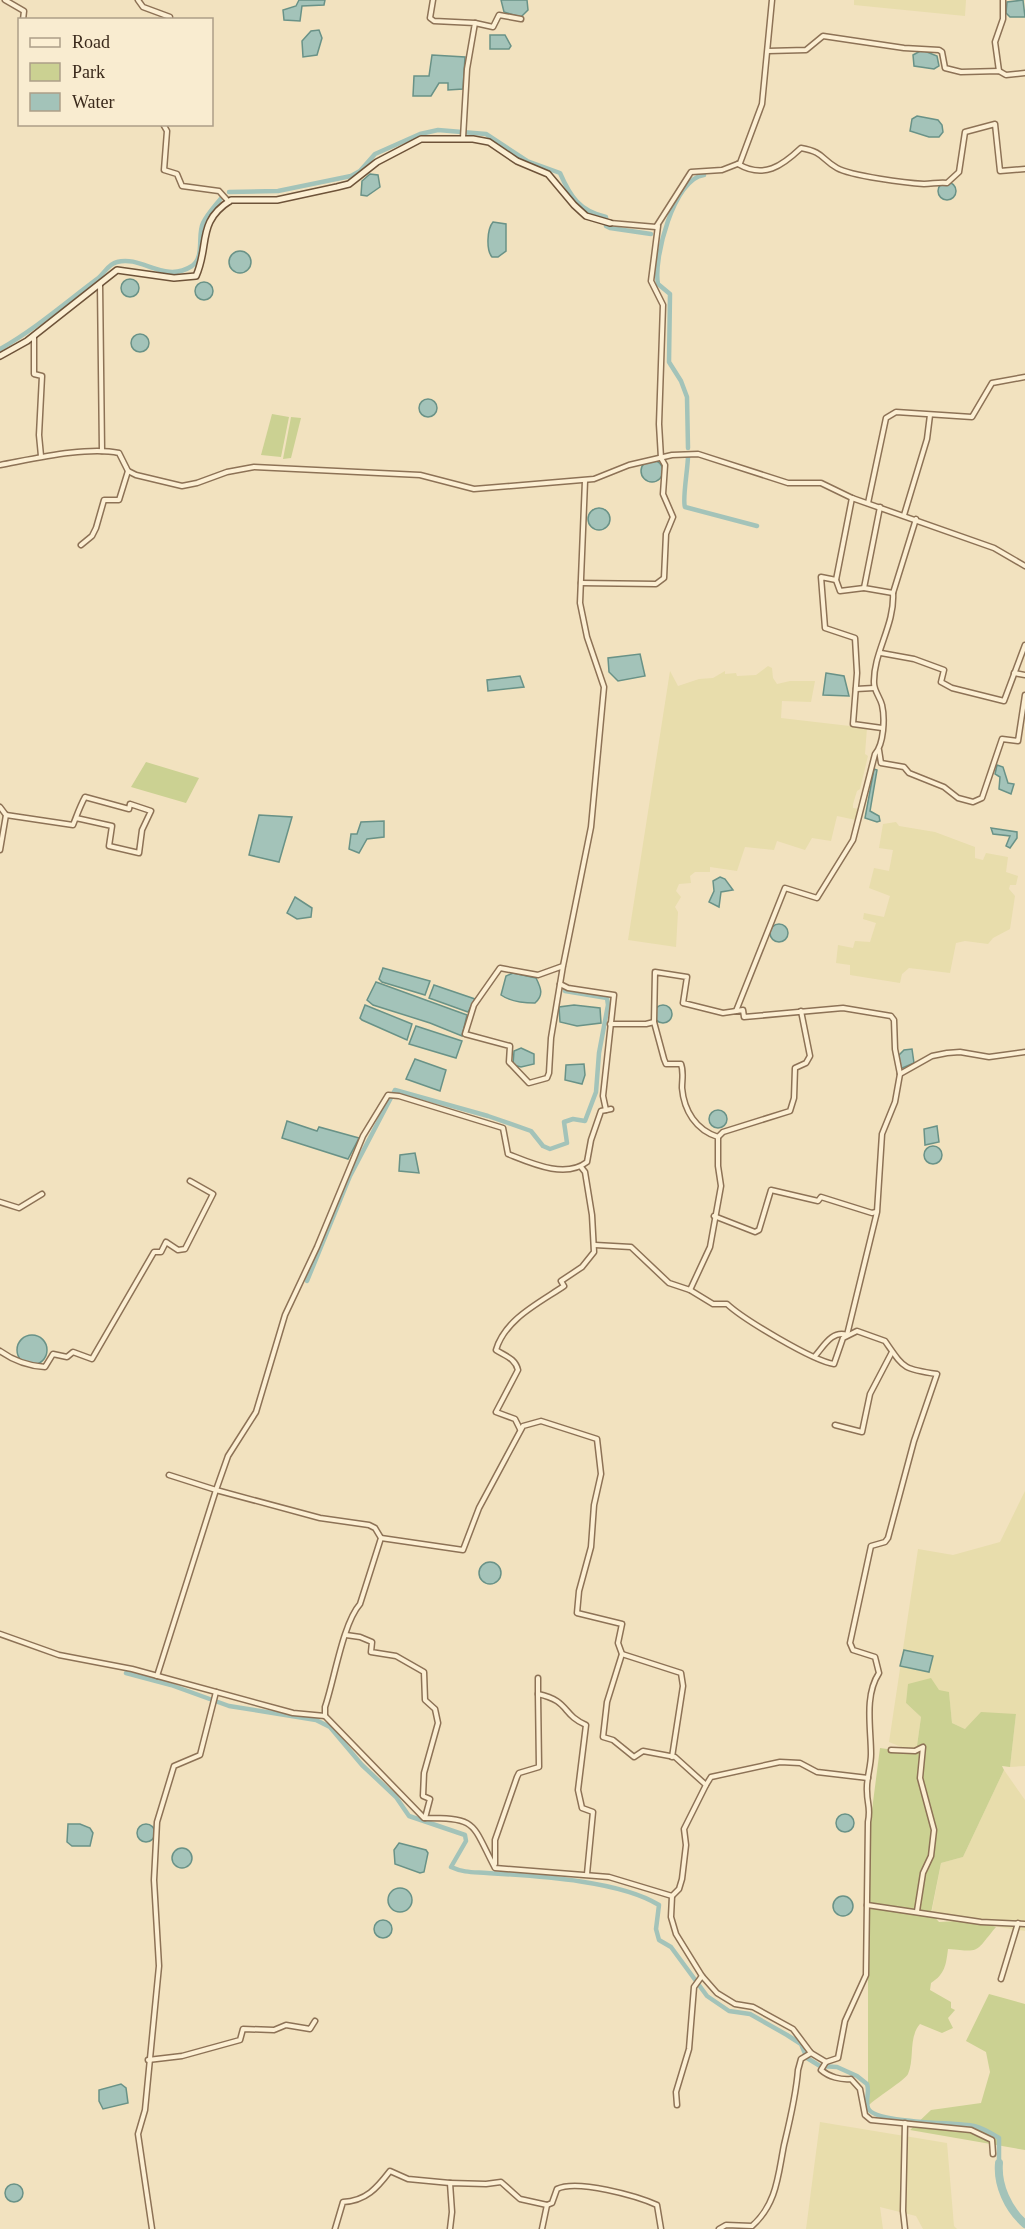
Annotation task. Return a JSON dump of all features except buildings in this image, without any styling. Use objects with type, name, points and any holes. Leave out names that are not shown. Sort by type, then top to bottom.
[{"type":"street","points":[[5,0],[24,11],[23,18]]},
{"type":"street","points":[[138,0],[143,7],[170,18]]},
{"type":"street","points":[[433,0],[430,18],[434,21],[475,23],[493,27],[500,15],[521,19]]},
{"type":"street","points":[[738,164],[762,104],[772,0]]},
{"type":"street","points":[[999,71],[994,42],[1003,19],[1002,0]]},
{"type":"street","points":[[463,138],[468,60],[475,23]]},
{"type":"street","points":[[768,51],[806,50],[823,36],[904,48],[930,48],[942,52],[945,68],[961,72],[999,71],[1006,75],[1025,73]]},
{"type":"street","points":[[581,583],[656,584],[664,578],[666,534],[673,517],[663,494],[665,465],[662,458],[659,424],[663,305],[651,281],[658,226],[692,172],[722,170],[738,164],[757,171],[777,168],[801,148],[813,150],[836,168],[863,175],[924,184],[936,181],[947,183],[959,172],[965,132],[996,124],[1000,171],[1025,169]]},
{"type":"street","points":[[164,126],[167,131],[164,170],[177,174],[182,186],[219,191],[229,202]]},
{"type":"street","points":[[0,356],[34,336],[122,269],[174,278],[196,276],[202,258],[208,221],[229,202],[242,198],[277,200],[349,184],[376,162],[410,144],[432,137],[489,142],[517,161],[548,174],[574,206],[586,216],[610,223],[658,226]]},
{"type":"street","points":[[100,284],[102,451]]},
{"type":"street","points":[[34,336],[34,374],[42,376],[39,435],[41,456]]},
{"type":"street","points":[[868,503],[886,418],[896,412],[972,417],[992,383],[1025,377]]},
{"type":"street","points":[[904,515],[927,439],[930,415]]},
{"type":"street","points":[[0,465],[41,456],[102,451],[119,453],[128,471],[147,478],[187,486],[227,472],[254,467],[420,476],[474,489],[585,481],[662,458],[698,454],[788,483],[821,483],[852,498],[994,548],[1025,566]]},
{"type":"street","points":[[81,545],[92,536],[104,500],[119,500],[128,471]]},
{"type":"street","points":[[563,966],[538,975],[500,968],[474,1005],[465,1034],[510,1046],[509,1062],[529,1083],[546,1078],[563,966],[591,827],[604,687],[587,637],[580,603],[585,481]]},
{"type":"street","points":[[852,498],[836,580],[840,591],[864,588],[893,593]]},
{"type":"street","points":[[864,588],[880,507]]},
{"type":"street","points":[[916,519],[893,593],[894,604],[875,669],[874,688],[882,704],[879,750],[881,763],[904,767],[909,773],[944,787],[958,798],[973,802],[982,798],[1002,739],[1018,741],[1025,695]]},
{"type":"street","points":[[836,580],[821,576],[825,628],[855,638],[856,689],[853,724],[882,728]]},
{"type":"street","points":[[881,653],[914,659],[944,670],[941,682],[952,688],[1004,701],[1025,645]]},
{"type":"street","points":[[1014,673],[1025,675]]},
{"type":"street","points":[[856,689],[874,688]]},
{"type":"street","points":[[735,1011],[762,951],[782,891],[787,886],[817,898],[854,840],[875,754],[879,750]]},
{"type":"street","points":[[0,807],[6,814],[73,825],[75,818],[85,797],[129,809],[130,804],[151,811],[142,830],[139,853],[109,846],[112,826],[75,818]]},
{"type":"street","points":[[0,850],[6,814]]},
{"type":"street","points":[[596,1245],[631,1247],[669,1283],[690,1290],[713,1304],[727,1304],[799,1350],[834,1364],[838,1346],[847,1335],[877,1212],[882,1134],[895,1102],[900,1074],[895,1049],[894,1020],[891,1016],[843,1008],[744,1017],[742,1010],[723,1012],[683,1002],[687,977],[656,972],[654,1022],[666,1064],[681,1064],[684,1102],[691,1118],[705,1133],[718,1137]]},
{"type":"street","points":[[560,984],[568,988],[614,995],[603,1095],[606,1110]]},
{"type":"street","points":[[690,1290],[710,1247],[721,1186],[718,1137],[723,1132],[790,1111],[794,1098],[795,1068],[806,1063],[810,1056],[801,1011]]},
{"type":"street","points":[[610,1024],[654,1022]]},
{"type":"street","points":[[900,1074],[932,1056],[947,1053],[960,1052],[989,1057],[1025,1052]]},
{"type":"street","points":[[156,1676],[228,1456],[256,1412],[285,1315],[317,1247],[363,1136],[388,1095],[399,1096],[503,1128],[508,1154],[559,1170],[581,1167],[587,1162],[597,1118],[601,1111],[612,1110]]},
{"type":"street","points":[[520,1430],[515,1419],[496,1412],[518,1370],[517,1364],[496,1350],[498,1341],[521,1316],[564,1286],[561,1281],[582,1267],[594,1252],[596,1245],[585,1172],[581,1167]]},
{"type":"street","points":[[0,1351],[25,1365],[45,1367],[53,1354],[67,1357],[73,1352],[92,1359],[154,1252],[161,1252],[166,1242],[178,1250],[185,1249],[191,1239],[213,1194],[190,1181]]},
{"type":"street","points":[[714,1216],[747,1229],[759,1230],[771,1190],[819,1201],[821,1197],[872,1214],[877,1212]]},
{"type":"street","points":[[0,1202],[19,1208],[42,1194]]},
{"type":"street","points":[[816,1356],[831,1337],[858,1331],[885,1341],[896,1361],[904,1366],[937,1374],[914,1441],[888,1538],[885,1542],[871,1546],[850,1643],[853,1650],[875,1657],[879,1673],[873,1682],[867,1792],[871,1814],[868,1822],[866,1975],[845,2021],[838,2058],[826,2062],[820,2070],[842,2080],[851,2079],[858,2084],[865,2115],[871,2120],[971,2130],[992,2140],[993,2154]]},
{"type":"street","points":[[835,1425],[862,1432],[870,1394],[893,1352]]},
{"type":"street","points":[[381,1538],[463,1550],[479,1508],[523,1426],[541,1421],[597,1439],[601,1474],[594,1505],[591,1547],[579,1590],[577,1613],[621,1624],[618,1643],[622,1654],[607,1702],[603,1737],[613,1740],[634,1757],[643,1751],[672,1757],[683,1762],[706,1785]]},
{"type":"street","points":[[169,1475],[320,1518],[369,1525],[375,1528],[381,1538],[360,1604],[354,1610],[346,1635],[325,1707],[325,1716]]},
{"type":"street","points":[[0,1634],[59,1655],[156,1676],[215,1694],[293,1713],[325,1716],[424,1818],[459,1818],[472,1825],[495,1868]]},
{"type":"street","points":[[346,1635],[366,1638],[372,1642],[371,1652],[396,1656],[424,1672],[425,1700],[435,1709],[438,1723],[424,1773],[423,1796],[430,1799],[428,1814],[424,1818]]},
{"type":"street","points":[[622,1654],[681,1673],[683,1686],[672,1757]]},
{"type":"street","points":[[495,1868],[495,1839],[517,1776],[519,1773],[539,1767],[538,1678]]},
{"type":"street","points":[[152,2229],[138,2134],[145,2110],[148,2060],[159,1966],[154,1880],[157,1822],[174,1766],[200,1755],[215,1694]]},
{"type":"street","points":[[538,1694],[554,1698],[565,1706],[573,1719],[586,1725],[578,1790],[582,1808],[593,1812],[587,1874]]},
{"type":"street","points":[[891,1750],[915,1751],[923,1748],[920,1778],[934,1830],[931,1856],[922,1873],[917,1911]]},
{"type":"street","points":[[826,2062],[811,2053],[793,2029],[753,2007],[721,1997],[701,1977],[674,1929],[672,1896],[679,1889],[682,1880],[686,1845],[684,1830],[711,1777],[780,1762],[800,1763],[817,1772],[868,1778]]},
{"type":"street","points":[[495,1868],[587,1874],[633,1883],[672,1896]]},
{"type":"street","points":[[867,1905],[981,1922],[1025,1924]]},
{"type":"street","points":[[1001,1979],[1018,1923]]},
{"type":"street","points":[[676,2105],[676,2092],[689,2049],[694,1987],[701,1977]]},
{"type":"street","points":[[148,2060],[182,2056],[240,2040],[243,2029],[274,2030],[286,2025],[310,2029],[315,2021]]},
{"type":"street","points":[[719,2229],[726,2225],[752,2226],[762,2217],[771,2203],[779,2178],[801,2059],[811,2053]]},
{"type":"street","points":[[905,2123],[903,2211],[906,2229]]},
{"type":"street","points":[[334,2229],[344,2202],[358,2201],[376,2189],[390,2171],[408,2179],[486,2184],[501,2182],[520,2199],[547,2205],[552,2203],[557,2189],[562,2186],[613,2191],[657,2205],[661,2229]]},
{"type":"street","points":[[450,2182],[452,2212],[450,2229]]},
{"type":"street","points":[[542,2229],[547,2205]]},
{"type":"shaded area","points":[[854,0],[966,0],[965,16],[854,5]]},
{"type":"shaded area","points":[[768,666],[772,668],[773,678],[777,684],[790,681],[815,681],[811,702],[782,701],[781,718],[867,728],[865,754],[868,756],[860,789],[857,791],[853,804],[853,808],[859,809],[856,820],[837,816],[831,841],[812,838],[805,850],[777,841],[774,850],[745,847],[737,871],[710,867],[710,872],[695,872],[690,876],[691,883],[679,884],[676,891],[681,897],[675,907],[678,912],[676,947],[628,940],[670,671],[678,686],[699,679],[713,678],[725,671],[725,674],[736,673],[737,676],[756,675]]},
{"type":"shaded area","points":[[896,822],[899,826],[935,832],[975,847],[975,858],[983,860],[986,853],[1008,857],[1006,872],[1018,876],[1016,885],[1010,885],[1009,889],[1015,896],[1010,929],[993,938],[988,944],[965,941],[956,943],[950,973],[909,968],[902,974],[900,983],[850,975],[850,965],[836,963],[838,945],[853,948],[855,941],[870,942],[876,923],[863,919],[864,913],[884,917],[890,896],[869,888],[874,868],[889,871],[893,850],[879,848],[883,824]]},
{"type":"shaded area","points":[[1025,1491],[1025,1766],[1010,1767],[1016,1714],[965,1729],[952,1723],[949,1693],[906,1703],[921,1717],[916,1753],[889,1742],[918,1549],[953,1555],[1000,1542]]},
{"type":"shaded area","points":[[1004,1770],[1025,1800],[1025,1931],[931,1916],[941,1863],[963,1857]]},
{"type":"shaded area","points":[[820,2122],[947,2143],[954,2226],[957,2229],[923,2229],[916,2216],[880,2207],[883,2229],[806,2229]]},
{"type":"green space","points":[[272,414],[289,417],[281,457],[261,455]]},
{"type":"green space","points":[[291,417],[301,418],[291,458],[283,459]]},
{"type":"green space","points":[[146,762],[199,778],[186,803],[131,787]]},
{"type":"green space","points":[[931,1678],[939,1690],[949,1692],[952,1723],[965,1729],[981,1712],[1016,1714],[1010,1767],[1002,1766],[1004,1770],[963,1857],[941,1863],[931,1913],[939,1922],[974,1920],[996,1927],[976,1949],[948,1949],[944,1969],[931,1983],[930,1990],[951,2002],[951,2008],[955,2010],[948,2018],[953,2028],[942,2033],[920,2024],[914,2035],[908,2074],[868,2106],[868,1841],[880,1748],[916,1753],[921,1717],[906,1703],[908,1684]]},
{"type":"green space","points":[[989,1994],[1025,2004],[1025,2150],[910,2130],[931,2110],[981,2103],[990,2072],[986,2052],[966,2041]]},
{"type":"water","points":[[299,0],[325,0],[324,5],[302,6],[300,21],[284,20],[283,10],[296,6]]},
{"type":"water","points":[[501,0],[527,0],[528,10],[521,17],[504,12]]},
{"type":"water","points":[[1023,0],[1025,17],[1010,17],[1006,13],[1007,2]]},
{"type":"water","points":[[319,30],[322,38],[317,55],[303,57],[302,41],[311,31]]},
{"type":"water","points":[[490,35],[505,35],[511,46],[509,49],[490,49]]},
{"type":"water","points":[[922,50],[937,56],[939,66],[934,69],[914,66],[913,55]]},
{"type":"water","points":[[432,55],[465,57],[463,89],[448,90],[448,83],[439,83],[431,96],[413,96],[414,76],[429,76]]},
{"type":"water","points":[[917,116],[938,120],[943,132],[939,137],[929,137],[910,131],[912,119]]},
{"type":"water","points":[[370,174],[378,175],[380,187],[367,196],[361,195],[362,181]]},
{"type":"water","points":[[947,182],[953,185],[956,191],[953,197],[947,200],[941,197],[938,191],[941,185]]},
{"type":"water","points":[[493,222],[506,224],[506,251],[498,257],[492,257],[488,245],[488,234]]},
{"type":"water","points":[[240,251],[248,254],[251,262],[248,270],[240,273],[232,270],[229,262],[232,254]]},
{"type":"water","points":[[130,279],[136,282],[139,288],[136,294],[130,297],[124,294],[121,288],[124,282]]},
{"type":"water","points":[[204,282],[210,285],[213,291],[210,297],[204,300],[198,297],[195,291],[198,285]]},
{"type":"water","points":[[140,334],[146,337],[149,343],[146,349],[140,352],[134,349],[131,343],[134,337]]},
{"type":"water","points":[[428,399],[434,402],[437,408],[434,414],[428,417],[422,414],[419,408],[422,402]]},
{"type":"water","points":[[652,460],[660,463],[663,471],[660,479],[652,482],[644,479],[641,471],[644,463]]},
{"type":"water","points":[[599,508],[607,511],[610,519],[607,527],[599,530],[591,527],[588,519],[591,511]]},
{"type":"water","points":[[640,654],[645,676],[618,681],[609,672],[608,658]]},
{"type":"water","points":[[826,673],[844,676],[849,696],[823,695]]},
{"type":"water","points":[[520,676],[524,687],[488,691],[487,680]]},
{"type":"water","points":[[997,765],[1003,767],[1008,783],[1014,784],[1011,794],[999,789],[1000,777],[995,774]]},
{"type":"water","points":[[874,769],[877,770],[870,811],[879,816],[880,821],[877,822],[865,818]]},
{"type":"water","points":[[259,815],[292,817],[279,862],[249,855]]},
{"type":"water","points":[[384,821],[384,837],[367,839],[359,853],[349,849],[351,834],[357,834],[361,822]]},
{"type":"water","points":[[991,828],[1017,832],[1017,838],[1010,848],[1006,846],[1010,836],[993,834]]},
{"type":"water","points":[[720,877],[725,879],[733,890],[721,892],[719,907],[709,902],[714,891],[713,881]]},
{"type":"water","points":[[295,897],[312,908],[311,917],[297,919],[287,913]]},
{"type":"water","points":[[779,924],[785,927],[788,933],[785,939],[779,942],[773,939],[770,933],[773,927]]},
{"type":"water","points":[[383,968],[430,981],[425,995],[382,982],[379,979]]},
{"type":"water","points":[[513,973],[536,978],[541,991],[535,1003],[517,1002],[501,995],[506,976]]},
{"type":"water","points":[[376,982],[467,1015],[462,1036],[373,1005],[367,1000]]},
{"type":"water","points":[[434,985],[475,999],[468,1012],[429,998]]},
{"type":"water","points":[[365,1005],[412,1024],[407,1040],[362,1020],[360,1018]]},
{"type":"water","points":[[574,1005],[600,1008],[601,1023],[577,1026],[560,1022],[559,1007]]},
{"type":"water","points":[[663,1005],[669,1008],[672,1014],[669,1020],[663,1023],[657,1020],[654,1014],[657,1008]]},
{"type":"water","points":[[416,1026],[462,1041],[456,1058],[409,1044]]},
{"type":"water","points":[[521,1048],[534,1054],[534,1064],[521,1067],[513,1065],[514,1051]]},
{"type":"water","points":[[912,1049],[914,1063],[900,1069],[899,1055],[904,1050]]},
{"type":"water","points":[[415,1059],[446,1070],[440,1091],[406,1079]]},
{"type":"water","points":[[584,1064],[585,1075],[582,1084],[565,1080],[566,1065]]},
{"type":"water","points":[[718,1110],[725,1112],[727,1119],[725,1126],[718,1128],[711,1126],[709,1119],[711,1112]]},
{"type":"water","points":[[287,1121],[317,1131],[319,1127],[359,1138],[348,1159],[282,1138]]},
{"type":"water","points":[[937,1126],[939,1142],[925,1145],[924,1129]]},
{"type":"water","points":[[933,1146],[939,1149],[942,1155],[939,1161],[933,1164],[927,1161],[924,1155],[927,1149]]},
{"type":"water","points":[[415,1153],[419,1173],[399,1171],[400,1155]]},
{"type":"water","points":[[32,1335],[38,1336],[46,1344],[46,1356],[38,1364],[32,1365],[26,1364],[18,1356],[17,1350],[18,1344],[26,1336]]},
{"type":"water","points":[[490,1562],[498,1565],[501,1573],[498,1581],[490,1584],[482,1581],[479,1573],[482,1565]]},
{"type":"water","points":[[904,1650],[933,1656],[929,1672],[900,1666]]},
{"type":"water","points":[[841,1814],[849,1814],[854,1819],[852,1830],[841,1832],[836,1827],[836,1819]]},
{"type":"water","points":[[68,1824],[80,1824],[90,1828],[93,1833],[90,1846],[72,1846],[67,1842]]},
{"type":"water","points":[[142,1824],[150,1824],[155,1829],[153,1840],[142,1842],[137,1837],[137,1829]]},
{"type":"water","points":[[399,1843],[426,1850],[428,1853],[424,1872],[420,1873],[395,1864],[394,1850]]},
{"type":"water","points":[[182,1848],[189,1851],[192,1858],[189,1865],[182,1868],[175,1865],[172,1858],[175,1851]]},
{"type":"water","points":[[400,1888],[408,1892],[412,1900],[408,1908],[400,1912],[392,1908],[388,1900],[392,1892]]},
{"type":"water","points":[[839,1896],[847,1896],[853,1902],[853,1910],[847,1916],[839,1916],[833,1910],[833,1902]]},
{"type":"water","points":[[383,1920],[389,1923],[392,1929],[389,1935],[383,1938],[377,1935],[374,1929],[377,1923]]},
{"type":"water","points":[[121,2084],[126,2088],[128,2103],[103,2109],[99,2101],[99,2090]]},
{"type":"water","points":[[10,2184],[18,2184],[23,2189],[21,2200],[10,2202],[5,2197],[5,2189]]},
{"type":"waterway","points":[[229,192],[278,191],[351,176],[360,171],[375,154],[420,134],[438,130],[486,134],[527,161],[560,173],[568,189],[582,207],[606,217],[606,226],[651,234]]},
{"type":"waterway","points":[[688,448],[687,397],[681,381],[669,362],[670,294],[658,284],[657,272],[662,239],[675,204],[683,190],[693,180],[704,175]]},
{"type":"waterway","points":[[0,349],[49,316],[114,263],[135,262],[172,272],[182,271],[192,266],[200,252],[203,223],[222,197]]},
{"type":"waterway","points":[[688,456],[685,507],[757,526]]},
{"type":"waterway","points":[[307,1281],[350,1176],[395,1090],[488,1116],[531,1131],[543,1146],[550,1149],[567,1143],[564,1122],[573,1119],[585,1121],[596,1092],[599,1053],[608,1005],[607,998],[565,991]]},
{"type":"waterway","points":[[126,1673],[171,1685],[229,1706],[316,1720],[330,1727],[362,1765],[396,1797],[409,1816],[465,1835],[466,1841],[451,1867],[469,1872],[552,1878],[600,1885],[622,1890],[659,1905],[656,1929],[659,1940],[671,1947],[707,1996],[729,2011],[750,2014],[787,2035],[801,2044],[807,2058],[820,2066],[837,2067],[857,2076],[867,2084],[867,2105],[874,2113],[899,2120],[974,2126],[999,2138],[999,2163]]},
{"type":"waterway","points":[[999,2163],[1000,2180],[1005,2196],[1013,2211],[1025,2224]]}]
